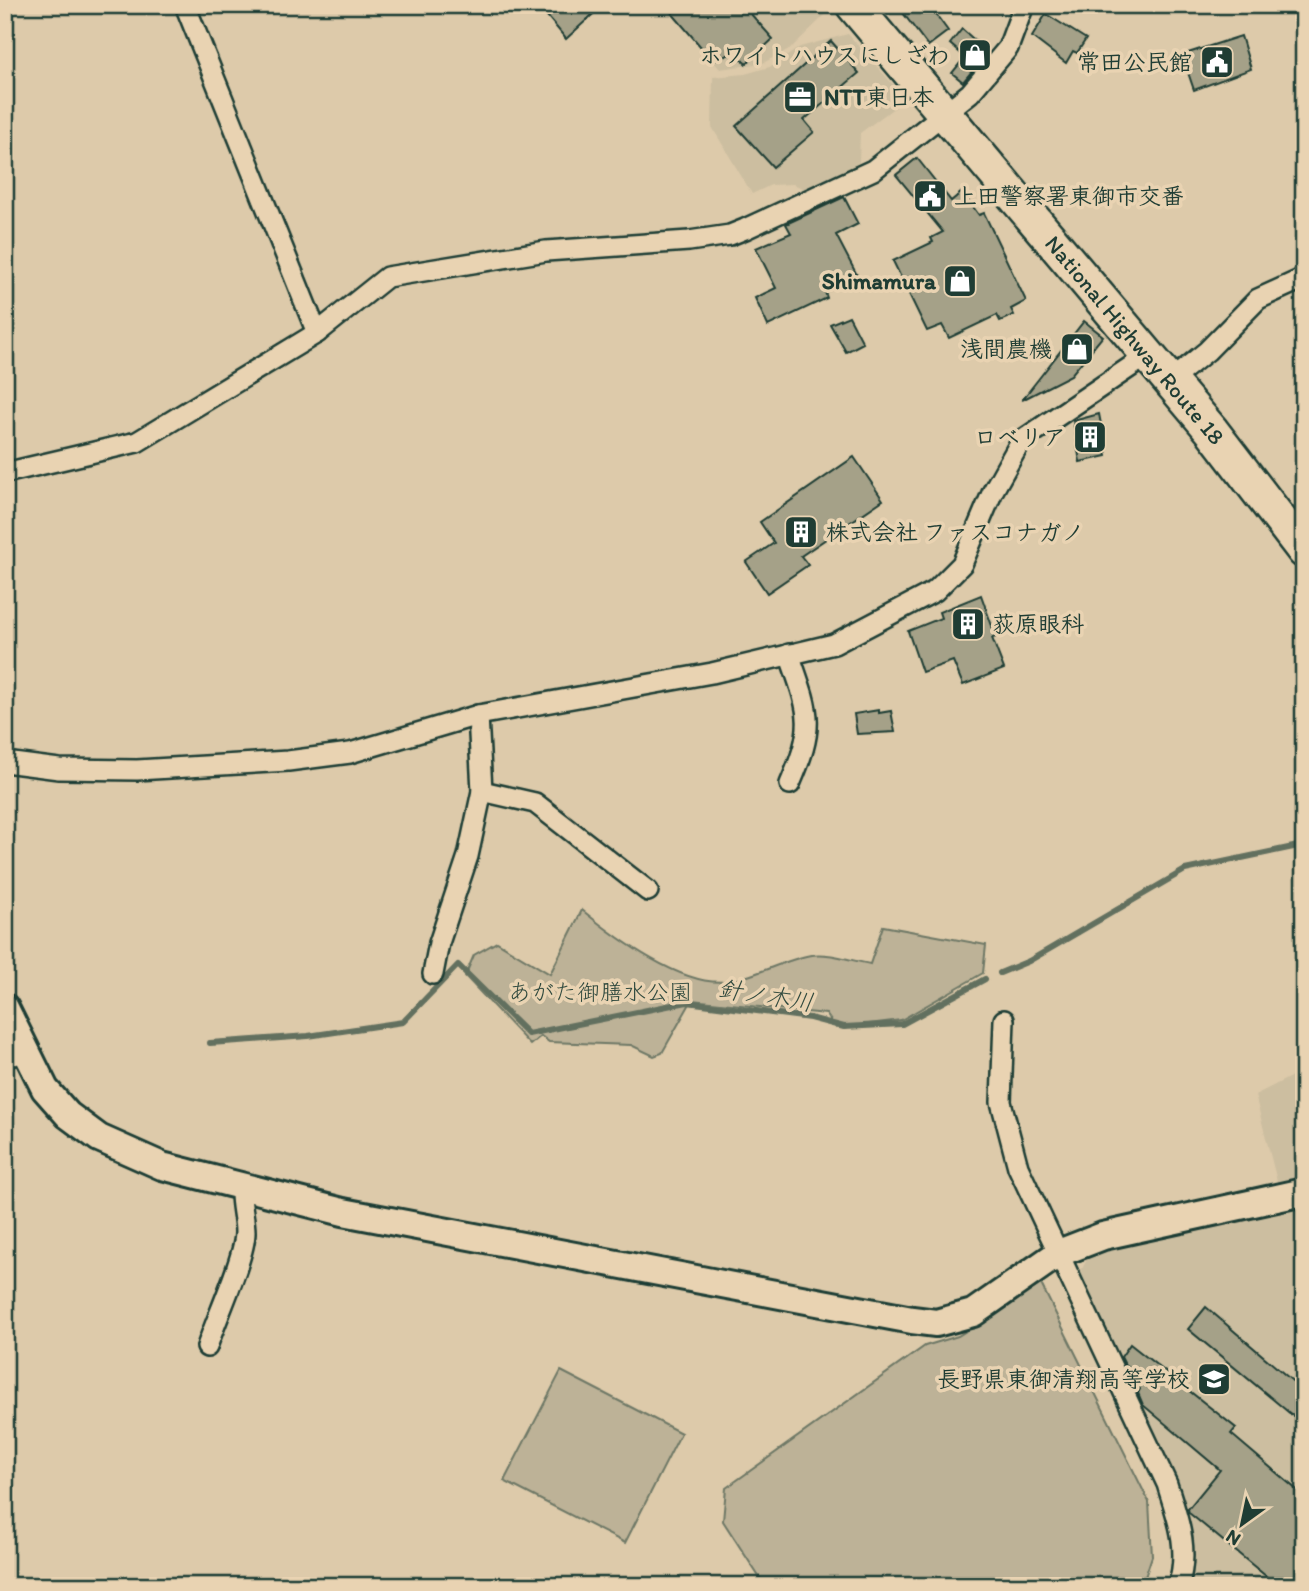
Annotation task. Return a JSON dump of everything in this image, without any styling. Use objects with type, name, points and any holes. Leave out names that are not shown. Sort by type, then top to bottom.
[{"type":"highway","name":"National Highway Route 18","points":[[853,5],[1170,381],[1304,551]]},
{"type":"street","points":[[185,5],[317,334]]},
{"type":"street","points":[[5,473],[136,442],[317,334],[387,277],[546,251],[640,246],[730,235],[873,170],[970,93],[1008,48],[1024,5]]},
{"type":"street","points":[[1170,381],[1207,351],[1258,299],[1304,278]]},
{"type":"street","points":[[5,762],[59,769],[137,770],[288,761],[350,753],[478,715],[712,673],[834,644],[935,591],[962,564],[993,491],[1021,441],[1148,355]]},
{"type":"street","points":[[789,654],[808,710],[806,747],[790,784]]},
{"type":"street","points":[[433,974],[439,943],[468,856],[482,791],[478,715]]},
{"type":"street","points":[[482,791],[535,803],[648,891]]},
{"type":"street","points":[[5,1008],[15,1054],[68,1115],[99,1138],[162,1166],[240,1188],[459,1235],[936,1323],[973,1313],[1059,1253],[1103,1236],[1304,1192]]},
{"type":"street","points":[[1003,1020],[1001,1102],[1018,1167],[1167,1484],[1183,1535],[1184,1567],[1178,1586]]},
{"type":"street","points":[[206,1346],[241,1254],[245,1231],[240,1209],[240,1188]]},
{"type":"shaded area","points":[[662,5],[817,5],[825,15],[791,48],[763,63],[720,69]]},
{"type":"shaded area","points":[[848,34],[906,99],[860,133],[859,162],[810,191],[793,184],[771,185],[752,194],[712,127],[713,77],[745,74],[773,66],[800,47]]},
{"type":"shaded area","points":[[1304,1070],[1304,1176],[1278,1185],[1255,1095]]},
{"type":"shaded area","name":"長野県東御清翔高等学校","points":[[1304,1209],[1304,1586],[1178,1586],[1167,1484],[1080,1273],[1087,1259],[1099,1251]]},
{"type":"green space","name":"あがた御膳水公園","points":[[582,910],[651,959],[692,977],[711,981],[739,979],[790,960],[818,954],[870,964],[883,926],[986,945],[983,973],[901,1020],[836,1028],[826,1014],[692,1000],[662,1053],[654,1056],[631,1045],[549,1042],[541,1036],[530,1045],[465,976],[474,955],[497,942],[550,974]]},
{"type":"green space","points":[[1041,1284],[1149,1502],[1152,1556],[1142,1586],[765,1586],[723,1521],[726,1488],[925,1346],[958,1336]]},
{"type":"green space","points":[[561,1371],[681,1433],[625,1543],[504,1481]]},
{"type":"building","points":[[538,5],[603,5],[566,39]]},
{"type":"building","points":[[665,5],[743,5],[773,39],[746,64],[735,52],[713,61]]},
{"type":"building","points":[[897,5],[929,5],[948,31],[928,46]]},
{"type":"building","points":[[1046,14],[1086,39],[1077,53],[1073,51],[1066,63],[1032,37]]},
{"type":"building","name":"ホワイトハウスにしざわ","points":[[962,29],[988,52],[963,82],[952,73],[965,57],[950,44]]},
{"type":"building","name":"常田公民館","points":[[1241,36],[1251,69],[1194,90],[1182,55]]},
{"type":"building","name":"NTT東日本","points":[[831,41],[859,73],[804,120],[814,132],[773,167],[736,126]]},
{"type":"building","name":"Shimamura","points":[[917,158],[951,201],[962,192],[979,215],[984,213],[1026,301],[1011,309],[1014,315],[1000,321],[997,315],[949,338],[942,325],[927,331],[893,261],[933,242],[931,238],[943,232],[896,175]]},
{"type":"building","points":[[844,197],[858,224],[836,235],[858,277],[825,292],[827,298],[768,326],[755,298],[776,288],[756,248],[791,233],[786,224]]},
{"type":"building","points":[[849,316],[863,343],[846,352],[830,324]]},
{"type":"building","name":"浅間農機","points":[[1084,321],[1103,336],[1071,375],[1022,400]]},
{"type":"building","name":"ロベリア","points":[[1099,414],[1107,456],[1080,462],[1073,421]]},
{"type":"building","name":"株式会社 ファスコナガノ","points":[[854,457],[883,500],[801,556],[808,565],[767,593],[746,562],[774,543],[760,522]]},
{"type":"building","points":[[981,595],[996,637],[992,638],[1004,669],[963,685],[953,661],[922,672],[908,631],[941,618],[939,612]]},
{"type":"building","points":[[879,710],[879,713],[891,711],[895,732],[857,734],[854,714]]},
{"type":"building","points":[[1206,1307],[1304,1391],[1304,1425],[1188,1329]]},
{"type":"building","points":[[1130,1344],[1236,1428],[1231,1434],[1304,1496],[1304,1586],[1278,1586],[1189,1513],[1188,1509],[1220,1470],[1143,1405],[1138,1393],[1140,1389],[1130,1375],[1134,1371],[1125,1365],[1121,1357]]},
{"type":"waterway","name":"針ノ木川","points":[[1000,973],[1029,961],[1185,870],[1298,846],[1304,848]]},
{"type":"waterway","name":"針ノ木川","points":[[210,1043],[308,1036],[403,1022],[458,965],[528,1034],[687,1002],[810,1018],[844,1027],[902,1024],[985,979]]},
{"type":"place","name":"ホワイトハウスにしざわ","points":[[975,55]]},
{"type":"place","name":"常田公民館","points":[[1217,62]]},
{"type":"place","name":"NTT東日本","points":[[800,97]]},
{"type":"place","name":"上田警察署東御市交番","points":[[930,196]]},
{"type":"place","name":"Shimamura","points":[[960,281]]},
{"type":"place","name":"浅間農機","points":[[1077,349]]},
{"type":"place","name":"ロベリア","points":[[1090,437]]},
{"type":"place","name":"株式会社 ファスコナガノ","points":[[801,532]]},
{"type":"place","name":"荻原眼科","points":[[968,624]]},
{"type":"place","name":"長野県東御清翔高等学校","points":[[1214,1379]]}]
